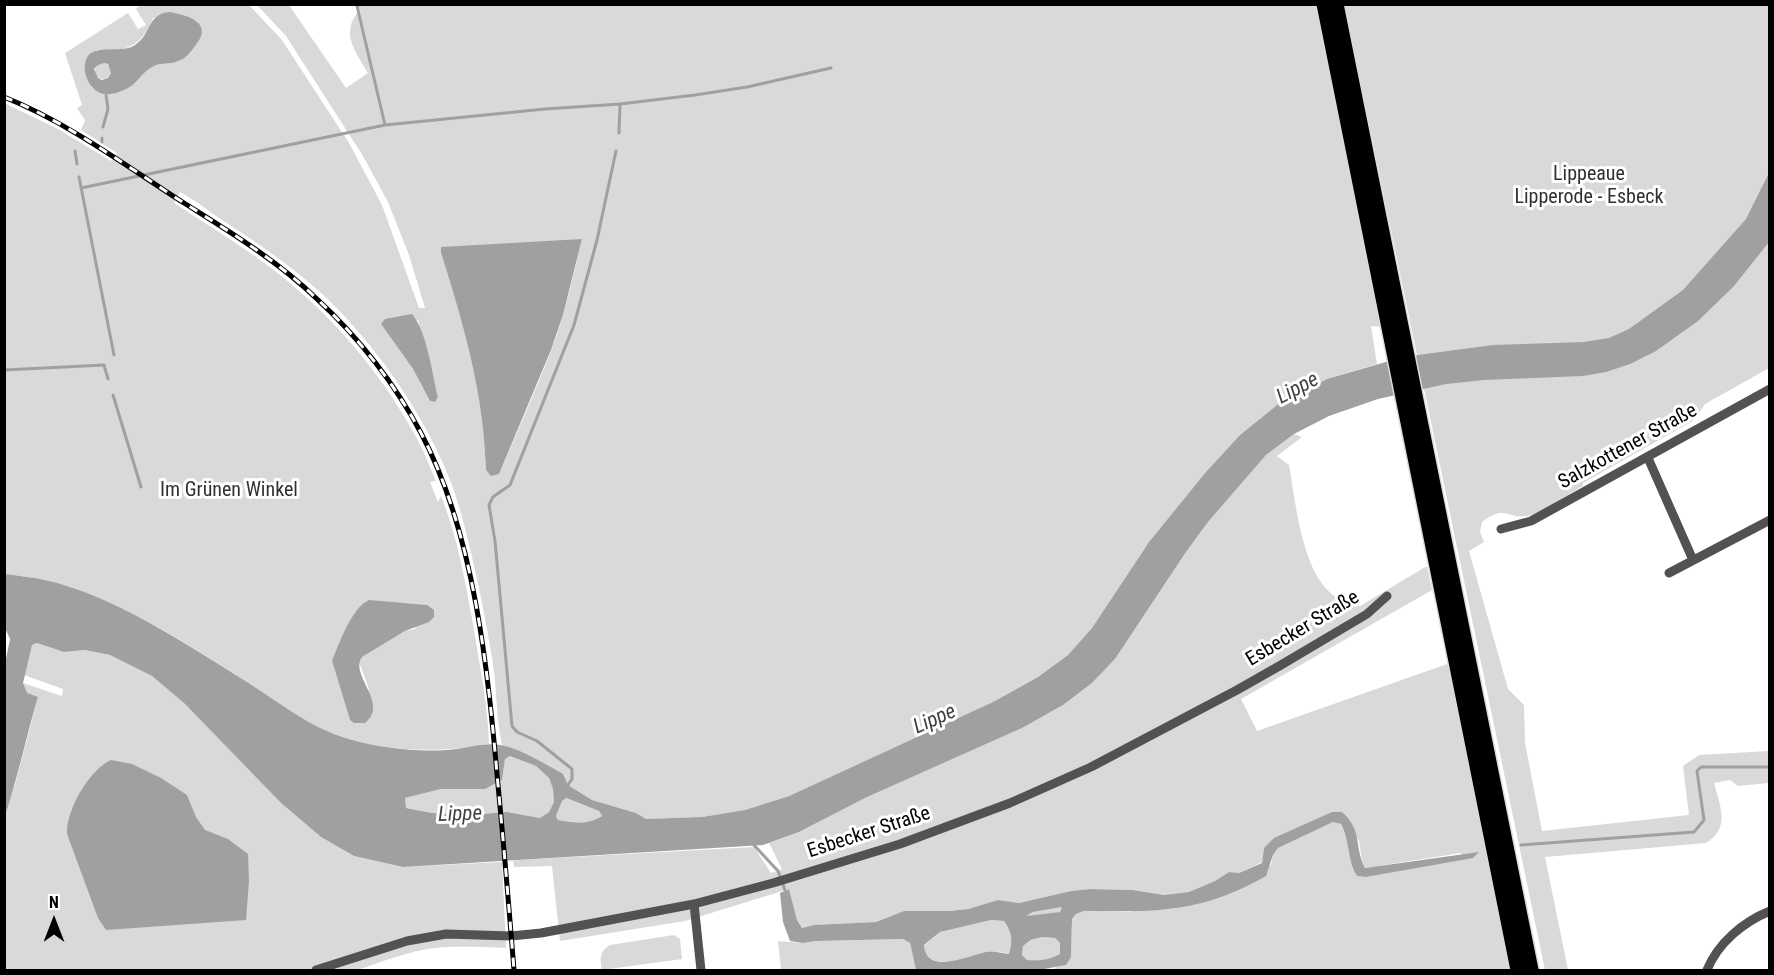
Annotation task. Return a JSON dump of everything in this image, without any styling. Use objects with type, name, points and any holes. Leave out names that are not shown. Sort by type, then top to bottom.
[{"type":"highway","points":[[1324,4],[1338,44],[1389,295],[1518,970]]},
{"type":"highway","points":[[1336,4],[1338,44]]},
{"type":"highway","points":[[1421,455],[1531,970]]},
{"type":"street","name":"Salzkottener Straße","points":[[1501,529],[1531,521],[1770,389]]},
{"type":"street","points":[[1648,458],[1693,560]]},
{"type":"street","points":[[1669,573],[1770,520]]},
{"type":"street","name":"Esbecker Straße","points":[[316,970],[417,939],[446,934],[511,936],[541,933],[694,904],[777,882],[900,844],[999,807],[1091,767],[1237,690],[1367,614],[1387,597]]},
{"type":"street","points":[[694,904],[701,970]]},
{"type":"street","points":[[1707,970],[1711,960],[1734,933],[1755,917],[1770,911]]},
{"type":"green space","points":[[140,5],[249,5],[282,40],[349,143],[382,205],[419,308],[425,308],[409,255],[388,202],[363,156],[286,36],[257,5],[289,5],[346,88],[368,73],[355,50],[350,35],[350,28],[358,12],[357,6],[360,5],[1769,5],[1769,368],[1705,404],[1691,422],[1583,483],[1583,486],[1547,507],[1527,516],[1501,513],[1490,517],[1482,522],[1480,532],[1484,542],[1469,551],[1508,689],[1524,705],[1525,743],[1542,831],[1689,815],[1683,766],[1699,755],[1769,751],[1769,783],[1738,786],[1730,780],[1714,783],[1722,816],[1719,831],[1706,843],[1545,857],[1568,970],[1545,970],[1350,33],[1325,38],[1383,327],[1371,326],[1377,364],[1327,379],[1282,401],[1240,435],[1205,473],[1149,542],[1092,628],[1068,655],[1038,677],[993,702],[789,796],[745,810],[702,817],[646,819],[636,813],[592,800],[568,785],[541,762],[502,745],[490,645],[466,531],[451,483],[423,423],[385,365],[364,338],[320,292],[274,255],[180,192],[174,203],[241,246],[280,275],[320,310],[372,369],[402,412],[421,446],[436,481],[430,482],[438,502],[441,496],[457,545],[481,673],[489,744],[448,749],[408,749],[368,744],[317,727],[296,716],[200,652],[124,609],[72,588],[40,579],[5,574],[4,103],[58,129],[111,161],[117,153],[81,130],[85,120],[77,108],[82,105],[65,53],[128,13],[138,29],[146,25],[136,9]],"holes":[[[181,14],[198,22],[166,64],[152,66],[135,83],[124,89],[106,93],[95,90],[91,86],[96,50],[116,50],[132,46],[143,36],[153,18]],[[582,239],[556,337],[499,474],[486,470],[482,419],[475,377],[460,314],[441,253]],[[418,320],[438,397],[435,402],[430,401],[413,369],[381,324]],[[403,603],[427,605],[415,629],[405,631],[362,657],[359,662],[369,689],[350,720],[332,661]]]},
{"type":"green space","points":[[103,63],[109,65],[111,71],[109,77],[103,79],[97,77],[95,71],[97,65]]},
{"type":"green space","points":[[1294,434],[1302,437],[1277,456],[1289,465],[1303,538],[1316,574],[1326,588],[1340,599],[1360,606],[1427,566],[1432,590],[1241,699],[1257,731],[1447,664],[1451,668],[1512,970],[1039,970],[1054,969],[1071,957],[1072,919],[1076,914],[1084,911],[1130,912],[1271,865],[1273,855],[1278,848],[1333,822],[1341,824],[1344,830],[1357,876],[1366,877],[1463,859],[1461,853],[1365,868],[1359,841],[1342,812],[1264,848],[1262,862],[1239,873],[1229,872],[1189,892],[1164,895],[1133,890],[1090,889],[1019,903],[998,900],[968,909],[904,911],[876,922],[814,925],[802,928],[797,920],[789,889],[685,921],[560,941],[552,866],[514,867],[513,861],[519,860],[754,847],[771,873],[782,869],[769,843],[799,832],[865,798],[1022,728],[1063,705],[1092,683],[1115,659],[1208,522],[1266,455]]},
{"type":"green space","points":[[37,643],[64,652],[85,650],[110,655],[152,676],[185,704],[281,803],[321,837],[354,856],[403,867],[502,862],[506,948],[425,949],[357,970],[5,970],[4,816],[15,785],[38,697],[26,694],[23,683],[62,696],[63,689],[24,675],[32,645]]},
{"type":"green space","points":[[510,756],[536,766],[549,778],[554,802],[549,812],[540,818],[507,812],[468,815],[432,813],[406,808],[405,798],[441,789],[485,789],[502,780],[505,759]]},
{"type":"green space","points":[[565,798],[599,811],[602,816],[586,822],[558,820],[556,816]]},
{"type":"green space","points":[[1062,907],[1060,912],[1026,916],[1033,912]]},
{"type":"green space","points":[[991,920],[1004,921],[1007,925],[1011,937],[1010,954],[997,952],[963,960],[941,962],[927,955],[924,946],[940,932]]},
{"type":"green space","points":[[674,935],[680,939],[682,959],[602,970],[601,956],[610,945]]},
{"type":"green space","points":[[1042,937],[1055,938],[1060,943],[1060,954],[1044,960],[1027,960],[1022,955],[1023,946]]},
{"type":"green space","points":[[903,939],[910,943],[916,970],[781,970],[778,941],[803,943]]},
{"type":"water","points":[[169,12],[184,15],[201,26],[200,38],[190,53],[175,62],[152,67],[131,86],[120,91],[106,94],[95,90],[86,74],[88,56],[97,50],[130,48],[140,41],[156,17]],"holes":[[[108,64],[111,73],[108,78],[102,80],[98,78],[94,69],[98,65]]]},
{"type":"water","name":"Lippe","points":[[1769,173],[1769,242],[1734,286],[1698,321],[1656,351],[1630,364],[1606,372],[1583,376],[1446,384],[1378,399],[1329,416],[1294,434],[1266,455],[1208,522],[1115,659],[1092,683],[1063,705],[1022,728],[865,798],[799,832],[763,845],[403,867],[354,856],[321,837],[281,803],[185,704],[152,676],[110,655],[85,650],[64,652],[37,643],[32,645],[23,683],[27,693],[38,697],[5,816],[4,669],[10,639],[5,628],[5,574],[40,579],[71,587],[124,609],[200,652],[308,722],[349,739],[410,750],[447,750],[488,744],[509,747],[563,774],[568,785],[592,800],[636,813],[646,819],[702,817],[745,810],[789,796],[993,702],[1038,677],[1068,655],[1092,628],[1149,542],[1205,473],[1240,435],[1282,401],[1327,379],[1403,357],[1493,345],[1584,342],[1609,338],[1629,329],[1683,290],[1746,219]],"holes":[[[510,756],[536,766],[549,778],[554,802],[549,812],[540,818],[507,812],[468,815],[432,813],[406,808],[405,798],[441,789],[485,789],[502,780],[505,759]],[[566,798],[599,811],[602,816],[586,822],[558,820],[556,816],[562,801]]]},
{"type":"water","points":[[582,239],[563,315],[551,350],[499,474],[491,476],[486,470],[482,420],[470,356],[441,247]]},
{"type":"water","points":[[412,314],[422,331],[428,353],[438,397],[435,402],[430,401],[413,369],[381,324],[385,319]]},
{"type":"water","points":[[369,600],[427,605],[434,610],[434,617],[429,622],[405,631],[362,657],[359,664],[360,672],[372,699],[373,707],[372,715],[365,723],[354,723],[350,720],[332,661],[352,618],[357,610]]},
{"type":"water","points":[[111,760],[132,764],[161,778],[187,795],[196,817],[205,830],[228,839],[248,854],[249,881],[246,920],[106,930],[98,918],[67,834],[70,814],[80,792],[95,772]]},
{"type":"water","points":[[1332,812],[1342,812],[1356,832],[1365,868],[1479,852],[1473,858],[1366,877],[1357,876],[1344,830],[1341,824],[1333,822],[1278,848],[1273,855],[1266,876],[1220,897],[1178,908],[1084,911],[1076,914],[1072,919],[1071,957],[1066,965],[1039,970],[916,970],[910,943],[903,939],[803,943],[790,941],[783,922],[780,893],[789,889],[797,920],[802,928],[814,925],[876,922],[904,911],[968,909],[998,900],[1019,903],[1090,889],[1133,890],[1164,895],[1189,892],[1229,872],[1239,873],[1262,863],[1264,848],[1274,838]],"holes":[[[1062,907],[1060,912],[1026,916],[1033,912]],[[991,920],[1004,921],[1011,937],[1009,954],[986,952],[958,960],[939,962],[926,954],[924,945],[940,932]],[[1042,937],[1055,938],[1060,943],[1060,954],[1044,960],[1027,960],[1022,955],[1023,946],[1031,940]]]},
{"type":"waterway","points":[[360,4],[357,6],[385,125]]},
{"type":"waterway","points":[[81,188],[385,125],[695,95],[747,87],[831,68]]},
{"type":"waterway","points":[[103,127],[108,109],[106,95]]},
{"type":"waterway","points":[[619,133],[620,104]]},
{"type":"waterway","points":[[75,151],[77,164]]},
{"type":"waterway","points":[[568,785],[572,779],[572,769],[537,741],[517,732],[512,726],[495,541],[489,505],[493,497],[510,485],[574,325],[597,240],[616,151]]},
{"type":"waterway","points":[[79,177],[114,355]]},
{"type":"waterway","points":[[4,370],[104,365],[108,379]]},
{"type":"waterway","points":[[113,395],[141,487]]},
{"type":"waterway","points":[[1521,845],[1694,832],[1704,820],[1697,771],[1701,767],[1770,767]]},
{"type":"waterway","points":[[752,843],[778,871],[785,890]]},
{"type":"railway","points":[[4,97],[51,119],[97,146],[236,236],[286,272],[332,314],[361,345],[411,415],[439,473],[454,515],[476,605],[494,741],[514,970]]},
{"type":"park label","name":"Lippeaue Lipperode - Esbeck","points":[[1589,186]]},
{"type":"park label","name":"Im Grünen Winkel","points":[[229,491]]}]
